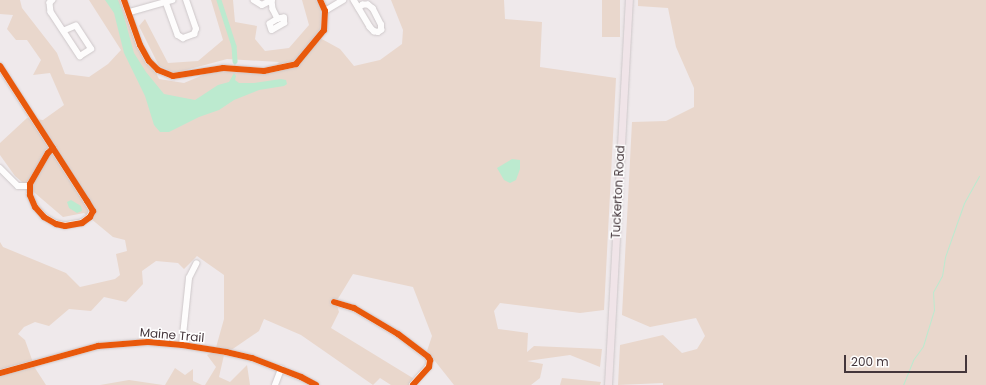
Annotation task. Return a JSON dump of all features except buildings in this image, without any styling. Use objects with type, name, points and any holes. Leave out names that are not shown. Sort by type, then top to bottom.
[{"type":"main road","name":"Tuckerton Road","points":[[608,385],[628,0]]},
{"type":"street","points":[[53,0],[50,3],[51,12],[80,56],[91,49],[76,26],[64,31]]},
{"type":"street","points":[[124,0],[130,12],[140,45],[149,62],[158,70],[173,76],[223,68],[264,71],[296,64],[324,30],[325,11],[320,0]]},
{"type":"street","points":[[130,12],[172,0]]},
{"type":"street","points":[[166,2],[178,35],[183,38],[194,34],[196,29],[186,0]]},
{"type":"street","points":[[254,0],[262,5],[272,0],[273,9],[278,19]]},
{"type":"street","points":[[325,11],[342,0]]},
{"type":"street","points":[[354,0],[359,8],[374,31],[378,32],[381,30],[381,25],[373,9],[368,5],[364,5],[359,8]]},
{"type":"street","points":[[0,66],[87,200],[92,211],[90,217],[82,223],[72,226],[56,224],[44,217],[35,207],[30,195],[30,186],[48,153],[53,148]]},
{"type":"street","points":[[0,168],[18,186],[30,186]]},
{"type":"street","points":[[182,345],[189,278],[196,264]]},
{"type":"street","points":[[334,302],[354,308],[398,334],[430,360],[429,367],[413,385]]},
{"type":"street","name":"Maine Trail","points":[[0,374],[98,346],[143,342],[182,345],[252,358],[316,385]]},
{"type":"street","points":[[274,385],[281,369]]},
{"type":"shaded area","points":[[0,0],[20,0],[22,8],[57,53],[65,74],[89,77],[108,64],[121,50],[89,0],[122,0],[159,79],[184,83],[210,72],[272,70],[279,62],[227,59],[175,73],[159,66],[139,26],[145,19],[168,63],[198,61],[223,40],[211,0],[233,0],[235,22],[257,26],[255,39],[265,51],[289,48],[309,25],[302,0],[316,0],[321,10],[320,38],[340,49],[354,66],[380,60],[402,44],[403,30],[391,0],[504,0],[505,19],[542,22],[540,67],[616,78],[604,310],[580,313],[500,303],[494,311],[498,329],[528,333],[527,352],[534,346],[602,349],[600,367],[570,355],[527,361],[543,364],[540,378],[531,385],[454,385],[427,351],[432,336],[413,287],[353,274],[336,302],[339,312],[331,328],[416,380],[412,385],[391,385],[380,378],[373,385],[301,335],[264,319],[259,331],[224,355],[219,377],[230,382],[247,365],[250,385],[205,385],[216,367],[207,355],[215,351],[224,319],[224,275],[197,256],[184,269],[178,263],[156,261],[142,271],[143,284],[126,302],[104,297],[91,311],[69,309],[49,326],[35,322],[24,327],[18,334],[25,340],[35,368],[46,385],[0,385],[0,242],[3,247],[66,273],[80,287],[115,279],[120,275],[116,254],[127,251],[125,240],[113,237],[84,213],[63,217],[15,176],[0,155],[0,143],[27,118],[43,120],[64,105],[50,73],[33,75],[41,60],[27,40],[16,40],[7,29],[13,15],[0,14]]},
{"type":"shaded area","points":[[105,0],[118,0],[134,53],[146,72],[164,94],[195,100],[218,85],[229,82],[234,73],[236,76],[235,80],[239,83],[254,83],[281,79],[286,80],[287,84],[284,86],[259,90],[234,100],[219,110],[199,117],[169,132],[160,132],[154,125],[145,96],[124,53],[114,13]]},
{"type":"shaded area","points":[[602,0],[620,0],[620,37],[602,37]]},
{"type":"shaded area","points":[[638,0],[986,0],[986,385],[663,385],[663,383],[618,385],[620,345],[663,335],[682,353],[697,349],[705,336],[696,318],[650,327],[622,315],[632,122],[666,121],[694,107],[694,88],[676,47],[668,8],[638,6]]},
{"type":"shaded area","points":[[512,159],[520,160],[520,169],[516,180],[510,183],[504,180],[497,168]]},
{"type":"shaded area","points":[[71,200],[81,206],[82,211],[77,213],[69,208],[67,202]]},
{"type":"shaded area","points":[[175,368],[185,375],[193,369],[193,381],[202,385],[165,385]]},
{"type":"shaded area","points":[[562,378],[601,382],[600,385],[560,385]]},
{"type":"shaded area","points":[[129,380],[163,385],[100,385]]},
{"type":"waterway","points":[[219,0],[234,46],[235,61]]},
{"type":"waterway","points":[[234,67],[235,61]]},
{"type":"waterway","points":[[903,385],[913,360],[923,346],[934,310],[933,292],[942,276],[945,257],[964,203],[979,176]]},
{"type":"cycle path","points":[[124,0],[140,45],[149,61],[158,70],[173,76],[223,68],[264,71],[296,64],[324,30],[325,11],[320,0]]},
{"type":"cycle path","points":[[0,66],[87,201],[93,211],[90,217],[82,223],[65,226],[56,224],[44,217],[35,207],[30,195],[30,184],[48,153],[53,148]]},
{"type":"cycle path","points":[[334,302],[354,308],[398,334],[428,357],[430,360],[429,367],[413,385]]},
{"type":"cycle path","points":[[0,373],[98,346],[148,342],[182,345],[252,358],[301,377],[316,385]]}]
